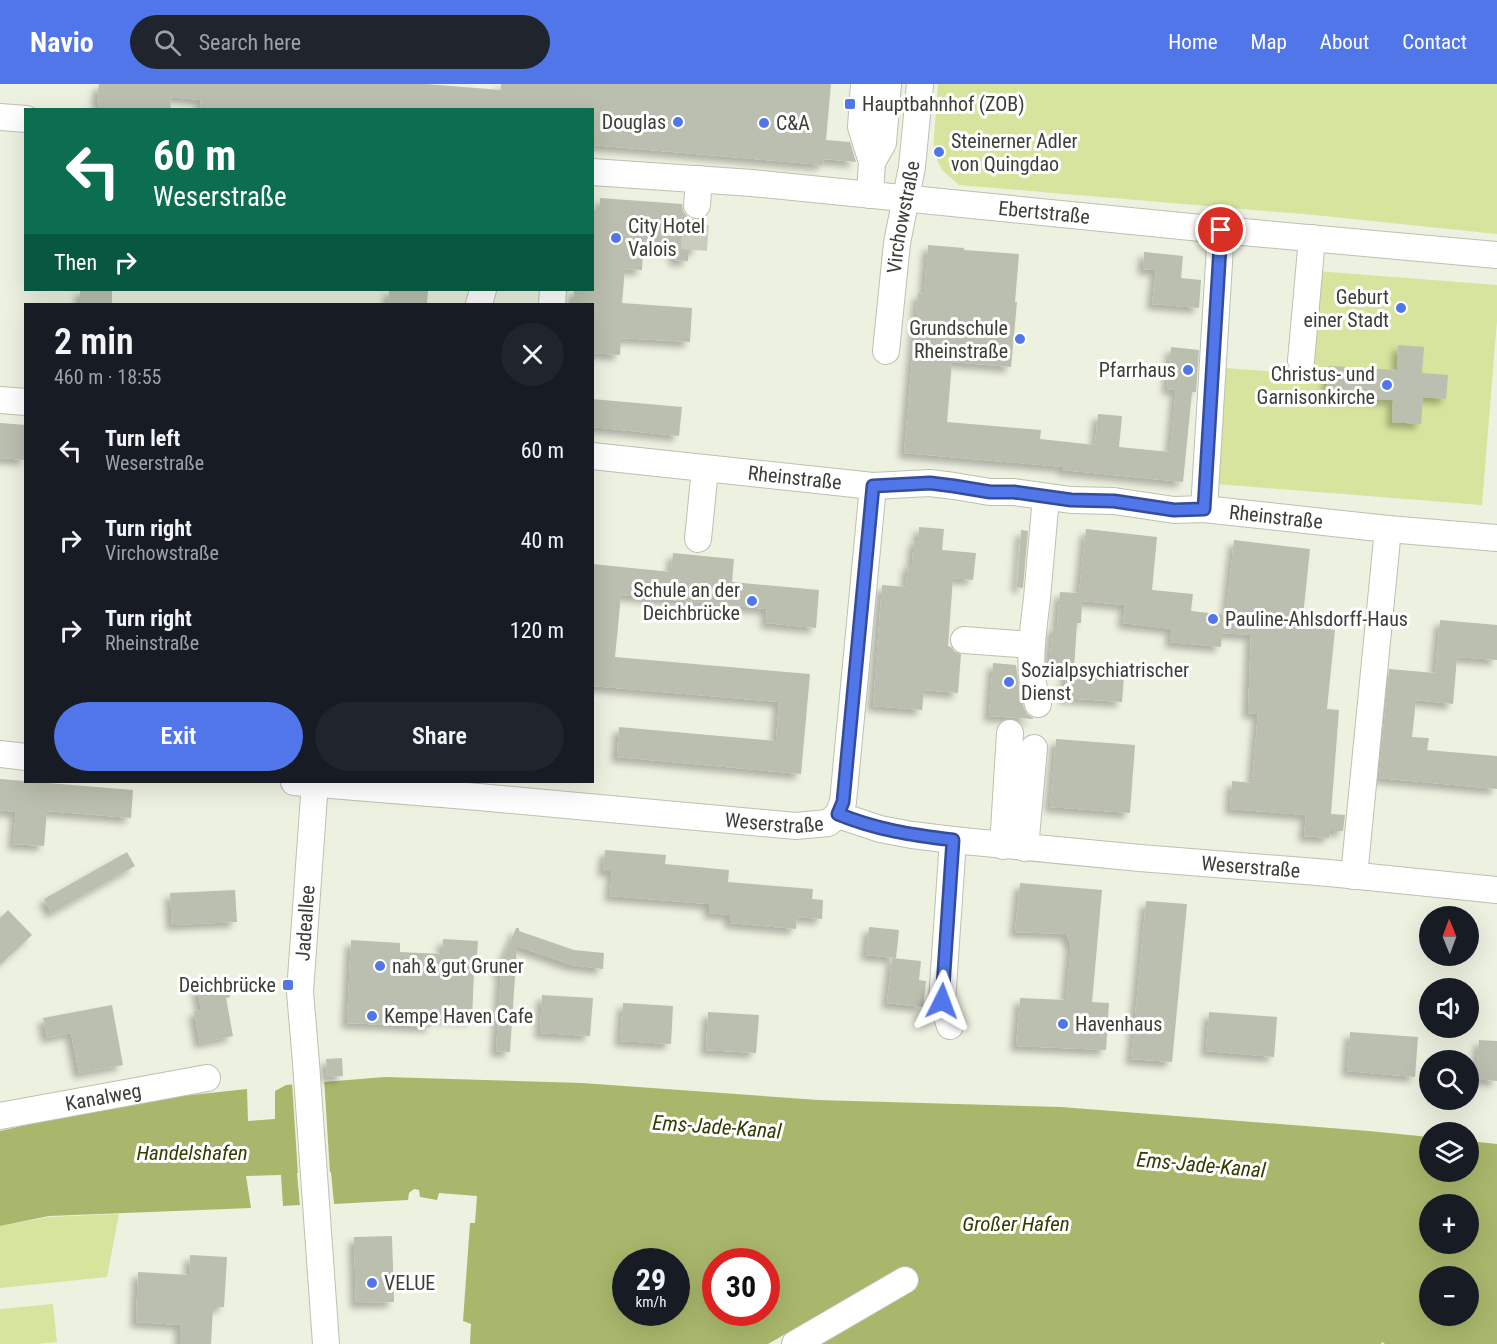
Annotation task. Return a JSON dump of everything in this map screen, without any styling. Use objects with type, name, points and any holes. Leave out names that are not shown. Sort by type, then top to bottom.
[{"type":"street","points":[[864,84],[861,127],[872,162],[870,195]]},
{"type":"street","points":[[872,162],[883,143],[888,84]]},
{"type":"street","name":"Virchowstraße","points":[[886,351],[897,243],[912,167],[920,84]]},
{"type":"street","points":[[0,117],[24,119]]},
{"type":"street","name":"Ebertstraße","points":[[594,172],[699,179],[905,198],[1221,237],[1311,238],[1497,255]]},
{"type":"street","points":[[697,205],[699,179]]},
{"type":"street","points":[[1204,509],[1221,237]]},
{"type":"street","points":[[1302,361],[1311,238]]},
{"type":"street","points":[[0,400],[24,402]]},
{"type":"street","name":"Rheinstraße","points":[[594,456],[873,486],[930,483],[990,492],[1014,492],[1071,500],[1114,501],[1174,510],[1204,509],[1388,530],[1497,538]]},
{"type":"street","points":[[698,538],[705,469]]},
{"type":"street","points":[[838,814],[843,802],[873,486]]},
{"type":"street","points":[[1038,704],[1031,672],[1032,645],[1046,497]]},
{"type":"street","points":[[1354,876],[1388,530]]},
{"type":"street","points":[[964,640],[1032,645]]},
{"type":"street","points":[[1010,733],[1014,847]]},
{"type":"street","points":[[1014,847],[1034,748]]},
{"type":"street","points":[[0,754],[24,757]]},
{"type":"street","name":"Jadeallee","points":[[308,783],[300,992],[326,1344]]},
{"type":"street","name":"Weserstraße","points":[[320,783],[796,826],[828,823],[838,814],[880,829],[953,840],[1497,890]]},
{"type":"street","points":[[950,1026],[942,1001],[953,840]]},
{"type":"street","name":"Kanalweg","points":[[0,1116],[207,1078]]},
{"type":"street","points":[[795,1344],[905,1280]]},
{"type":"shaded area","points":[[938,84],[1497,84],[1497,234],[1314,215],[959,185],[942,170],[933,151]]},
{"type":"shaded area","points":[[1316,271],[1497,285],[1497,320],[1482,505],[1216,484],[1225,368],[1308,374]]},
{"type":"shaded area","points":[[119,1214],[107,1277],[0,1288],[0,1226],[49,1217]]},
{"type":"shaded area","points":[[53,1304],[57,1342],[0,1344],[0,1309]]},
{"type":"water","name":"Großer Hafen","points":[[385,1077],[582,1083],[818,1100],[1061,1107],[1369,1131],[1419,1136],[1419,1182],[1479,1182],[1479,1142],[1497,1144],[1497,1344],[1385,1344],[1382,1342],[1381,1344],[821,1344],[912,1291],[898,1269],[768,1344],[470,1344],[471,1324],[463,1321],[470,1223],[475,1223],[477,1196],[439,1193],[437,1200],[420,1197],[419,1190],[414,1189],[409,1193],[408,1200],[334,1204],[331,1172],[297,1173],[300,1205],[283,1206],[281,1175],[246,1176],[251,1208],[49,1216],[0,1226],[0,1131],[127,1102],[247,1089],[248,1121],[275,1119],[275,1091],[286,1085]]},
{"type":"pier","points":[[324,1078],[332,1205],[329,1175],[300,1176],[303,1205],[300,1206],[292,1082]]},
{"type":"building","points":[[99,84],[426,84],[501,90],[501,84],[831,84],[826,140],[850,142],[856,162],[824,159],[823,165],[594,145],[594,108],[200,108],[201,100],[170,97],[171,108],[100,108],[97,97]]},
{"type":"building","points":[[600,198],[682,204],[683,211],[688,217],[699,219],[697,250],[689,250],[688,261],[674,260],[674,250],[643,248],[642,270],[625,269],[622,303],[692,308],[690,342],[621,338],[620,355],[594,353],[594,303],[573,303],[574,291],[594,291],[594,210],[600,210]]},
{"type":"building","points":[[928,245],[1019,254],[1011,367],[952,362],[947,422],[1041,430],[1040,439],[1095,445],[1098,414],[1122,416],[1119,447],[1170,452],[1176,390],[1167,389],[1171,347],[1199,350],[1196,392],[1192,392],[1183,482],[1063,470],[1064,467],[904,453],[918,293],[924,294]]},
{"type":"building","points":[[1144,252],[1183,256],[1181,278],[1201,280],[1199,308],[1152,304],[1156,270],[1143,269]]},
{"type":"building","points":[[80,291],[112,291],[112,303],[80,303]]},
{"type":"building","points":[[389,291],[428,291],[427,303],[388,303]]},
{"type":"building","name":"Christus- und Garnisonkirche","points":[[1398,345],[1424,347],[1422,373],[1448,375],[1446,399],[1423,397],[1421,424],[1392,422],[1393,400],[1327,396],[1329,366],[1397,370]]},
{"type":"building","points":[[594,399],[682,407],[679,436],[594,427]]},
{"type":"building","points":[[0,423],[24,425],[24,460],[0,458]]},
{"type":"building","points":[[919,527],[944,529],[942,550],[976,553],[973,580],[953,578],[948,646],[961,654],[958,693],[924,690],[922,710],[873,706],[882,585],[906,587],[908,564],[912,564],[914,540],[918,540]]},
{"type":"building","name":"Pauline-Ahlsdorff-Haus","points":[[1086,529],[1157,537],[1152,590],[1193,594],[1191,611],[1226,615],[1234,540],[1310,549],[1302,626],[1335,630],[1327,709],[1339,710],[1331,814],[1345,815],[1343,831],[1330,831],[1329,838],[1304,836],[1306,815],[1230,809],[1232,781],[1252,783],[1258,714],[1248,713],[1251,635],[1222,633],[1221,647],[1170,642],[1172,629],[1123,623],[1125,605],[1082,601],[1081,623],[1077,623],[1074,668],[1104,670],[1105,662],[1125,664],[1122,702],[1064,698],[1067,668],[1049,667],[1053,627],[1057,627],[1060,592],[1079,593]]},
{"type":"building","points":[[1021,530],[1028,531],[1023,588],[1017,587]]},
{"type":"building","points":[[673,553],[734,559],[732,582],[819,590],[816,628],[766,623],[767,609],[621,595],[615,657],[810,674],[801,774],[617,757],[619,727],[776,741],[779,702],[594,686],[594,564],[671,572]]},
{"type":"building","points":[[1440,620],[1497,625],[1497,660],[1457,657],[1453,704],[1416,700],[1412,737],[1429,738],[1427,750],[1497,756],[1497,789],[1379,778],[1389,669],[1435,673]]},
{"type":"building","name":"Sozialpsychiatrischer Dienst","points":[[993,663],[1016,665],[1024,708],[1033,719],[989,716]]},
{"type":"building","points":[[1056,739],[1135,745],[1130,813],[1050,807]]},
{"type":"building","points":[[0,779],[24,781],[24,783],[133,790],[131,818],[47,811],[44,846],[13,844],[16,812],[0,810]]},
{"type":"building","points":[[605,850],[666,855],[665,864],[729,870],[728,882],[813,889],[812,899],[823,900],[822,919],[797,917],[796,929],[730,923],[730,915],[709,913],[709,904],[610,896],[612,871],[603,871]]},
{"type":"building","points":[[127,852],[135,866],[52,913],[44,899]]},
{"type":"building","points":[[1020,883],[1102,890],[1092,1002],[1109,1003],[1106,1050],[1016,1046],[1020,998],[1066,1000],[1071,945],[1066,934],[1015,932]]},
{"type":"building","points":[[235,890],[237,922],[172,925],[170,893]]},
{"type":"building","points":[[1146,901],[1187,904],[1172,1062],[1131,1059]]},
{"type":"building","points":[[8,910],[32,935],[0,965],[0,918]]},
{"type":"building","points":[[869,927],[899,930],[896,958],[866,955]]},
{"type":"building","points":[[516,928],[574,950],[604,953],[603,969],[572,965],[517,946],[510,1052],[496,1051],[501,973],[498,972]]},
{"type":"building","points":[[443,939],[478,941],[472,1020],[432,1018],[431,1027],[347,1023],[351,940],[400,943],[400,952],[442,954]]},
{"type":"building","points":[[892,958],[921,961],[919,980],[926,981],[923,1007],[887,1003]]},
{"type":"building","points":[[227,981],[230,997],[226,998],[233,1036],[200,1043],[194,1011],[201,1010],[197,987]]},
{"type":"building","points":[[542,995],[593,998],[590,1036],[540,1033]]},
{"type":"building","points":[[623,1003],[673,1006],[671,1044],[620,1041]]},
{"type":"building","points":[[112,1005],[123,1065],[79,1073],[71,1033],[47,1038],[43,1018]]},
{"type":"building","points":[[708,1012],[759,1015],[756,1053],[706,1050]]},
{"type":"building","points":[[1209,1012],[1277,1017],[1274,1057],[1206,1051]]},
{"type":"building","points":[[1350,1032],[1418,1037],[1415,1077],[1347,1071]]},
{"type":"building","points":[[1479,1040],[1497,1041],[1497,1081],[1479,1079]]},
{"type":"building","points":[[342,1058],[343,1076],[327,1077],[326,1059]]},
{"type":"building","points":[[392,1236],[394,1302],[356,1303],[354,1237]]},
{"type":"building","points":[[190,1255],[227,1257],[224,1307],[213,1307],[211,1344],[180,1344],[180,1325],[136,1322],[138,1272],[189,1275]]},
{"type":"tunnel","points":[[694,250],[697,205]]},
{"type":"place","name":"Hauptbahnhof (ZOB)","points":[[850,104]]},
{"type":"place","name":"Douglas","points":[[678,122]]},
{"type":"place","name":"C&A","points":[[764,123]]},
{"type":"place","name":"Steinerner Adler von Quingdao","points":[[939,152]]},
{"type":"place","name":"City Hotel Valois","points":[[616,238]]},
{"type":"place","name":"Geburt einer Stadt","points":[[1401,308]]},
{"type":"place","name":"Grundschule Rheinstraße","points":[[1020,339]]},
{"type":"place","name":"Pfarrhaus","points":[[1188,370]]},
{"type":"place","name":"Christus- und Garnisonkirche","points":[[1387,385]]},
{"type":"place","name":"Schule an der Deichbrücke","points":[[752,601]]},
{"type":"place","name":"Pauline-Ahlsdorff-Haus","points":[[1213,619]]},
{"type":"place","name":"Sozialpsychiatrischer Dienst","points":[[1009,682]]},
{"type":"place","name":"nah & gut Gruner","points":[[380,966]]},
{"type":"place","name":"Deichbrücke","points":[[288,985]]},
{"type":"place","name":"Kempe Haven Cafe","points":[[372,1016]]},
{"type":"place","name":"Havenhaus","points":[[1063,1024]]},
{"type":"place","name":"VELUE","points":[[372,1283]]},
{"type":"route","points":[[942,1001],[953,840],[880,829],[838,814],[843,802],[873,486],[930,483],[971,490],[1014,492],[1071,500],[1114,501],[1174,510],[1204,509],[1221,230]]},
{"type":"water label","name":"Ems-Jade-Kanal","points":[[717,1127]]},
{"type":"water label","name":"Handelshafen","points":[[192,1153]]},
{"type":"water label","name":"Ems-Jade-Kanal","points":[[1201,1165]]}]
